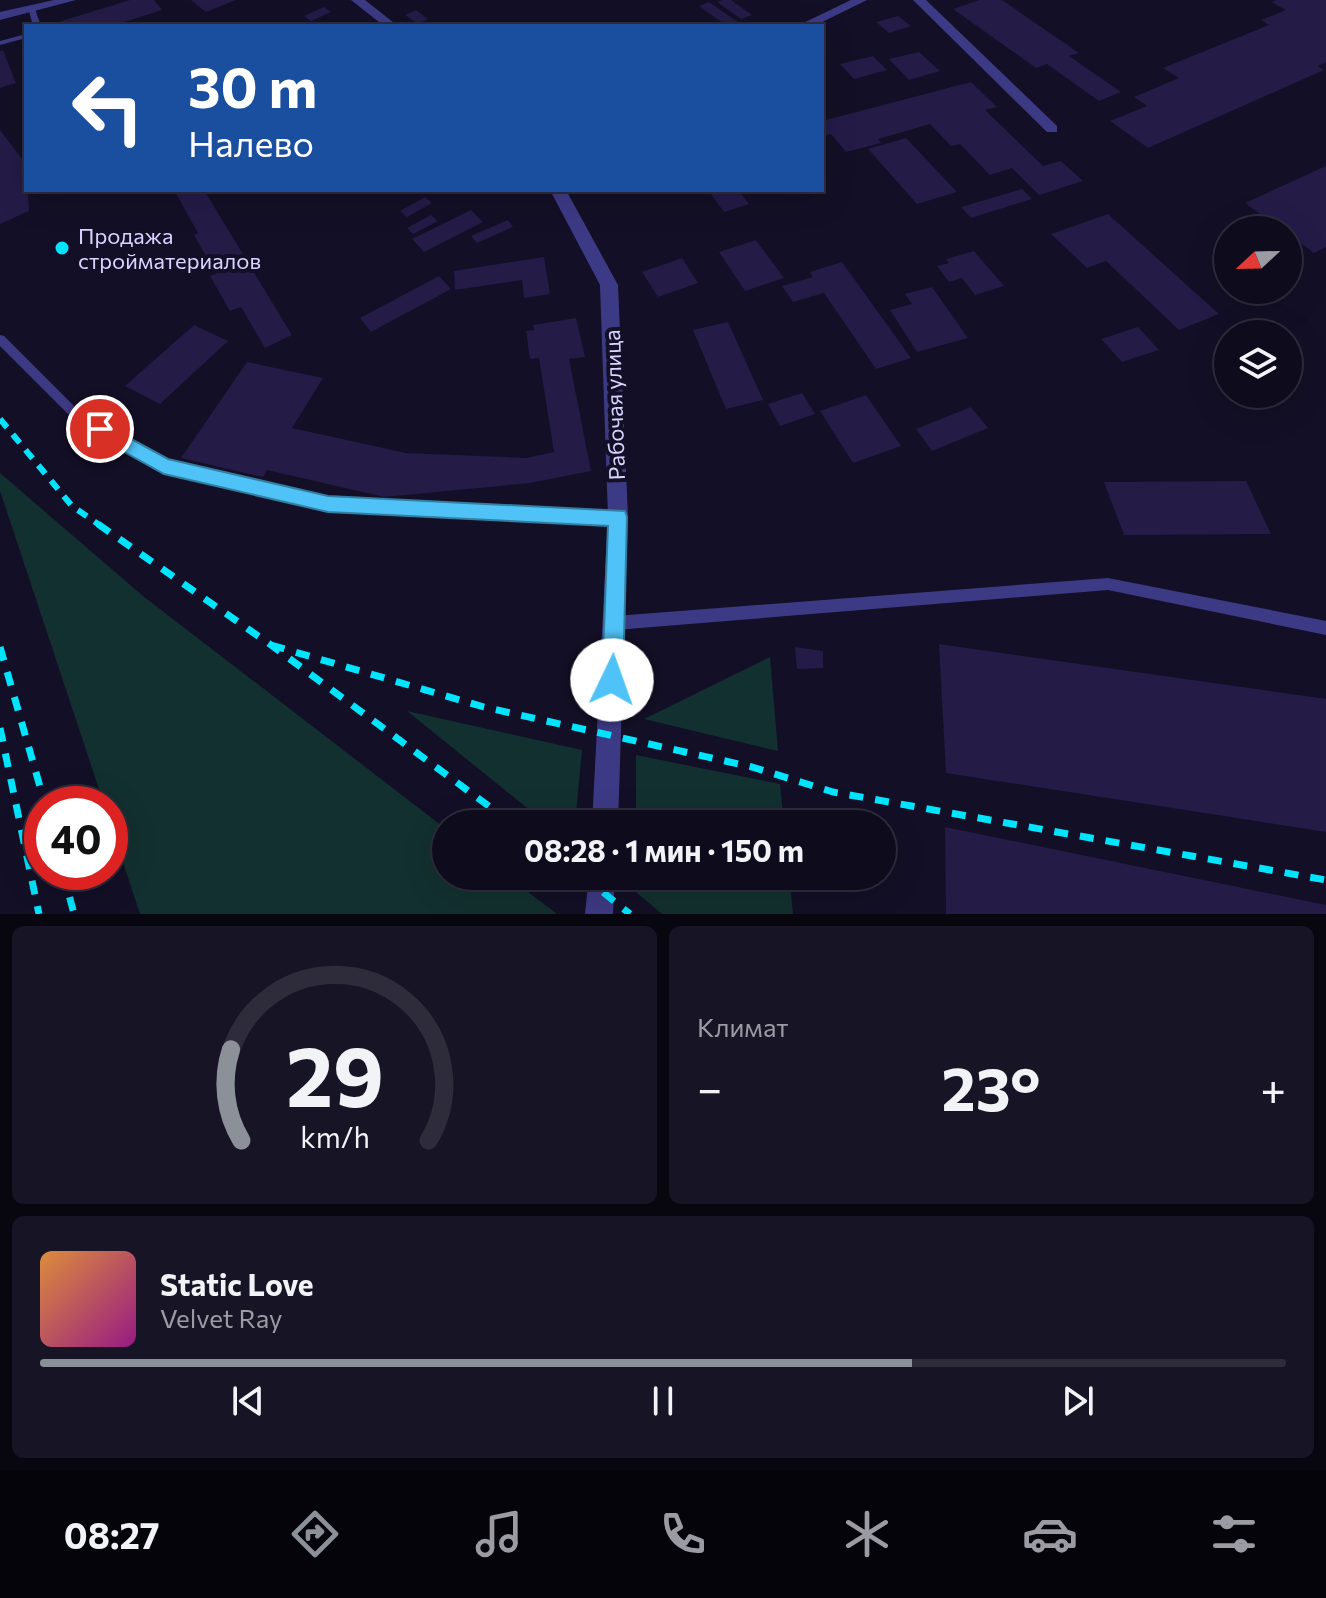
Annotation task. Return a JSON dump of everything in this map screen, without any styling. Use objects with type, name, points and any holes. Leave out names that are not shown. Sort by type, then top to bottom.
[{"type":"street","points":[[0,16],[70,0]]},
{"type":"street","points":[[357,0],[389,24]]},
{"type":"street","points":[[807,24],[861,0]]},
{"type":"street","points":[[919,0],[1052,129]]},
{"type":"street","name":"Рабочая улица","points":[[559,192],[609,285],[618,517],[606,810]]},
{"type":"street","points":[[599,914],[601,890]]},
{"type":"lane","points":[[31,9],[36,24]]},
{"type":"lane","points":[[0,43],[24,37]]},
{"type":"lane","points":[[0,339],[78,417],[164,466],[328,504],[618,517]]},
{"type":"lane","points":[[615,623],[1108,584],[1326,628]]},
{"type":"green space","points":[[0,473],[143,596],[432,818],[432,890],[525,890],[557,914],[140,914],[128,878],[128,786],[98,786],[0,491]]},
{"type":"green space","points":[[770,657],[778,751],[644,719]]},
{"type":"green space","points":[[407,711],[582,750],[576,810],[530,810]]},
{"type":"green space","points":[[636,755],[780,784],[783,810],[636,810]]},
{"type":"green space","points":[[637,890],[790,890],[793,914],[662,914]]},
{"type":"building","points":[[130,0],[154,0],[162,10],[118,24],[55,23]]},
{"type":"building","points":[[191,0],[236,0],[206,12]]},
{"type":"building","points":[[731,0],[752,15],[741,19],[717,2]]},
{"type":"building","points":[[979,0],[1002,0],[1079,53],[1069,56],[1121,92],[1099,101],[1047,64],[1036,68],[953,9]]},
{"type":"building","points":[[1326,0],[1326,62],[1318,66],[1324,70],[1148,148],[1110,121],[1147,106],[1134,97],[1179,78],[1163,68],[1269,25],[1261,20],[1286,10],[1271,2]]},
{"type":"building","points":[[709,2],[738,22],[724,24],[699,6]]},
{"type":"building","points":[[324,7],[331,12],[311,21],[304,16]]},
{"type":"building","points":[[416,10],[428,19],[418,24],[405,15]]},
{"type":"building","points":[[898,16],[911,26],[889,33],[876,22]]},
{"type":"building","points":[[3,50],[16,83],[0,88],[0,51]]},
{"type":"building","points":[[919,52],[940,71],[909,80],[889,59]]},
{"type":"building","points":[[873,56],[887,70],[854,79],[840,64]]},
{"type":"building","points":[[971,82],[997,107],[985,110],[1043,166],[1061,161],[1083,181],[1039,195],[1012,168],[990,175],[960,144],[951,146],[930,124],[878,139],[881,143],[846,152],[831,134],[824,136],[824,120]]},
{"type":"building","points":[[0,130],[24,161],[24,192],[28,192],[29,211],[0,224]]},
{"type":"building","points":[[906,138],[957,192],[917,204],[868,149]]},
{"type":"building","points":[[1326,166],[1326,247],[1314,253],[1302,244],[1302,216],[1263,216],[1245,203]]},
{"type":"building","points":[[1022,189],[1032,199],[971,218],[961,207]]},
{"type":"building","points":[[175,192],[205,192],[292,335],[265,348],[241,307],[230,311],[210,276],[216,274],[194,235],[198,233]]},
{"type":"building","points":[[709,192],[740,192],[749,204],[724,212]]},
{"type":"building","points":[[425,197],[432,203],[407,217],[400,211]]},
{"type":"building","points":[[471,210],[483,222],[424,252],[412,239]]},
{"type":"building","points":[[1108,214],[1219,314],[1179,330],[1106,261],[1087,268],[1051,234]]},
{"type":"building","points":[[431,215],[438,221],[413,234],[407,228]]},
{"type":"building","points":[[508,220],[513,227],[477,243],[471,236]]},
{"type":"building","points":[[756,240],[784,278],[745,291],[719,252]]},
{"type":"building","points":[[974,251],[1004,286],[975,295],[962,278],[949,282],[937,266],[949,263],[946,259]]},
{"type":"building","points":[[544,257],[550,294],[524,298],[522,280],[455,290],[454,271]]},
{"type":"building","points":[[682,258],[698,283],[658,297],[642,272]]},
{"type":"building","points":[[842,262],[911,358],[876,369],[824,293],[793,302],[782,286],[813,277],[810,272]]},
{"type":"building","points":[[439,276],[451,289],[371,332],[360,318]]},
{"type":"building","points":[[932,287],[968,338],[917,352],[890,310],[912,304],[905,294]]},
{"type":"building","points":[[576,318],[585,357],[569,359],[591,471],[530,483],[384,497],[267,470],[263,477],[181,458],[247,362],[323,378],[292,428],[406,453],[526,458],[554,452],[539,358],[530,359],[526,331],[534,330],[533,325]]},
{"type":"building","points":[[728,322],[763,400],[726,409],[693,330]]},
{"type":"building","points":[[194,325],[228,341],[160,404],[125,386]]},
{"type":"building","points":[[1138,327],[1159,350],[1122,362],[1101,339]]},
{"type":"building","points":[[802,393],[815,414],[780,426],[768,404]]},
{"type":"building","points":[[866,395],[901,446],[853,463],[820,411]]},
{"type":"building","points":[[971,407],[988,428],[932,451],[916,429]]},
{"type":"building","points":[[1246,481],[1271,534],[1124,535],[1104,482]]},
{"type":"building","points":[[939,644],[1326,699],[1326,832],[946,773]]},
{"type":"building","points":[[795,647],[823,651],[823,668],[797,669]]},
{"type":"building","points":[[945,827],[1326,905],[1326,914],[946,914]]},
{"type":"railway","points":[[0,419],[72,506],[101,526]]},
{"type":"railway","points":[[98,524],[271,645]]},
{"type":"railway","points":[[271,645],[484,707],[752,767],[833,792],[1326,880]]},
{"type":"railway","points":[[271,645],[494,810]]},
{"type":"railway","points":[[0,647],[40,786]]},
{"type":"railway","points":[[0,728],[39,914]]},
{"type":"railway","points":[[68,890],[74,914]]},
{"type":"railway","points":[[600,890],[630,914]]},
{"type":"place","name":"Продажа стройматериалов","points":[[62,248]]},
{"type":"route","points":[[100,429],[164,466],[328,504],[618,517],[612,680]]}]
